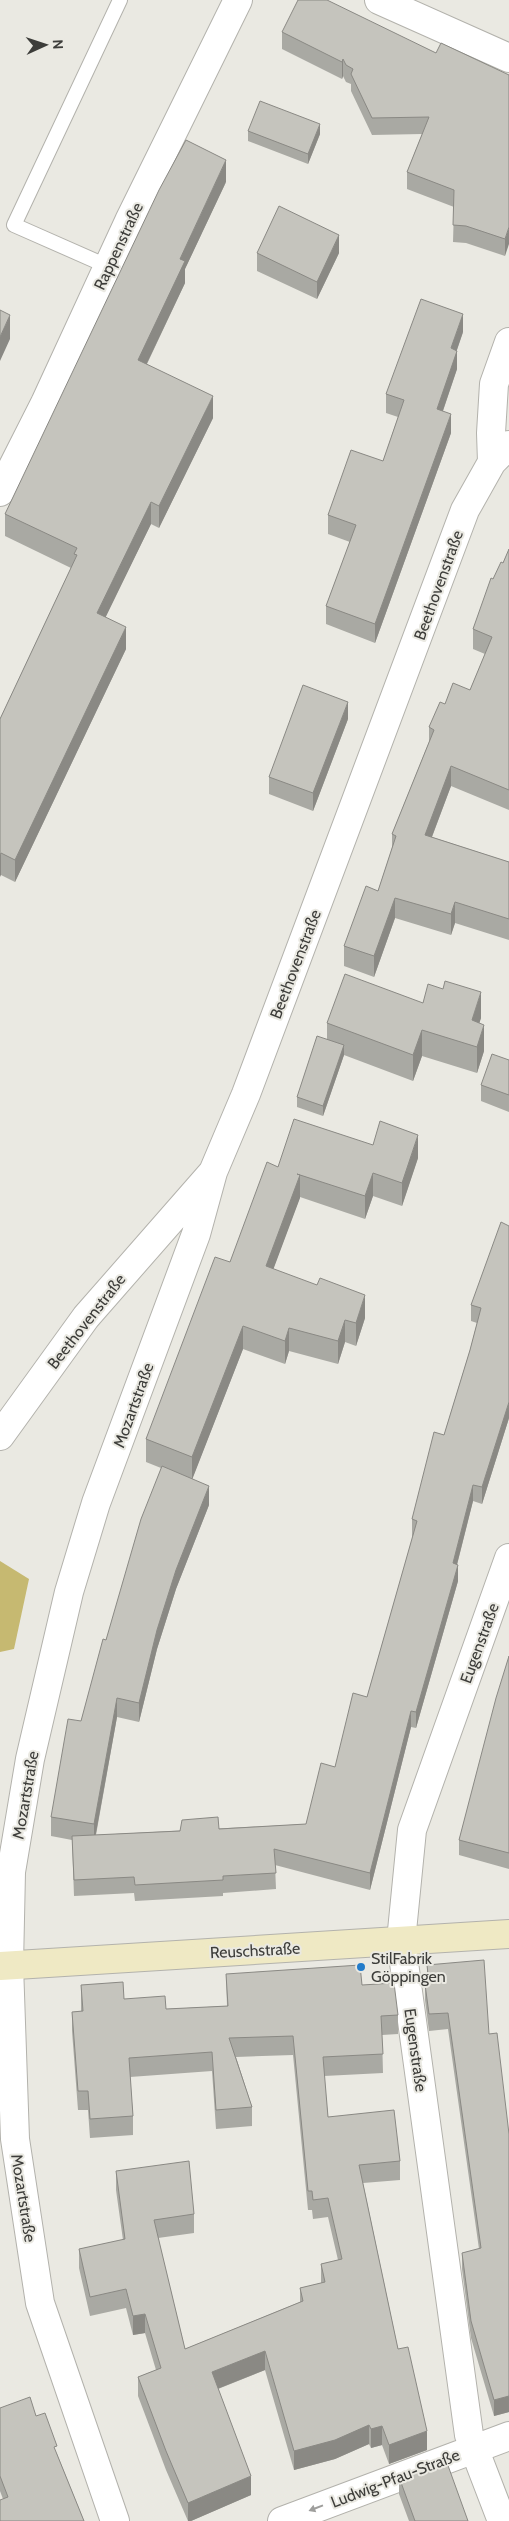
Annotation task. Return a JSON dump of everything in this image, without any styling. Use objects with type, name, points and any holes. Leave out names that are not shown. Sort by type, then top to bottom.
[{"type":"street","name":"Rappenstraße","points":[[0,492],[45,403],[108,266],[238,0]]},
{"type":"street","points":[[378,0],[509,58]]},
{"type":"street","points":[[501,454],[490,433],[494,384],[509,342]]},
{"type":"street","name":"Beethovenstraße","points":[[0,1436],[86,1316],[213,1172],[246,1094],[465,510],[501,454]]},
{"type":"street","name":"Mozartstraße","points":[[114,2521],[40,2303],[15,2139],[4,1965],[11,1872],[30,1759],[69,1592],[96,1503],[196,1234],[213,1172]]},
{"type":"street","name":"Eugenstraße","points":[[502,2521],[469,2435],[401,1941],[412,1830],[509,1558]]},
{"type":"street","name":"Reuschstraße","points":[[4,1965],[509,1934]]},
{"type":"street","name":"Ludwig-Pfau-Straße","points":[[282,2521],[509,2436]]},
{"type":"lane","points":[[108,266],[14,225],[120,0]]},
{"type":"shaded area","points":[[0,1561],[29,1579],[14,1649],[0,1652]]},
{"type":"building","points":[[298,0],[327,0],[436,53],[441,43],[509,75],[509,227],[505,239],[466,226],[453,225],[454,190],[407,172],[429,117],[372,118],[351,74],[353,69],[346,65],[343,59],[342,62],[282,32]]},
{"type":"building","points":[[260,101],[320,124],[308,154],[248,131]]},
{"type":"building","points":[[186,140],[226,160],[180,259],[185,261],[138,360],[213,396],[159,506],[151,502],[97,613],[126,627],[15,860],[1,853],[0,855],[0,719],[77,555],[74,554],[77,548],[5,514],[159,190]]},
{"type":"building","points":[[279,206],[339,235],[317,282],[257,253]]},
{"type":"building","points":[[421,299],[463,314],[451,348],[457,351],[437,409],[451,414],[375,624],[326,606],[356,525],[328,515],[351,450],[383,461],[404,400],[386,394]]},
{"type":"building","points":[[0,310],[10,315],[0,337]]},
{"type":"building","points":[[509,549],[509,790],[451,766],[425,835],[509,862],[509,919],[455,902],[451,914],[395,898],[374,956],[344,946],[366,886],[378,891],[396,836],[392,834],[434,730],[429,727],[440,702],[445,704],[453,683],[470,690],[492,637],[473,629],[491,578],[493,579],[501,562],[503,563]]},
{"type":"building","points":[[303,685],[348,702],[313,793],[269,777]]},
{"type":"building","points":[[345,974],[423,1003],[428,984],[443,989],[445,981],[481,992],[472,1020],[484,1025],[477,1047],[422,1030],[413,1055],[327,1023]]},
{"type":"building","points":[[317,1036],[344,1045],[323,1106],[297,1097]]},
{"type":"building","points":[[492,1054],[509,1060],[509,1095],[481,1085]]},
{"type":"building","points":[[294,1119],[373,1145],[380,1121],[418,1135],[402,1183],[373,1173],[365,1196],[297,1174],[300,1175],[266,1266],[317,1285],[320,1278],[365,1295],[356,1323],[345,1320],[338,1341],[289,1328],[285,1341],[243,1326],[192,1457],[146,1439],[215,1257],[230,1262],[267,1162],[278,1167]]},
{"type":"building","points":[[501,1222],[509,1226],[509,1402],[482,1487],[473,1485],[453,1563],[458,1565],[416,1712],[411,1711],[370,1873],[274,1849],[276,1873],[223,1876],[223,1880],[135,1885],[134,1877],[74,1880],[72,1836],[180,1831],[182,1820],[218,1817],[219,1829],[306,1824],[321,1763],[335,1767],[353,1693],[367,1697],[417,1521],[412,1519],[434,1432],[444,1435],[481,1308],[471,1305]]},
{"type":"building","points":[[162,1466],[209,1486],[176,1570],[157,1630],[139,1703],[117,1698],[94,1824],[51,1817],[68,1719],[81,1721],[103,1639],[106,1640],[141,1519]]},
{"type":"building","points":[[509,1656],[509,1853],[459,1840],[496,1698]]},
{"type":"building","points":[[484,1960],[489,2034],[497,2033],[509,2134],[509,2396],[494,2400],[471,2321],[462,2253],[481,2248],[448,2013],[429,2014],[425,1984],[429,1984],[427,1965]]},
{"type":"building","points":[[360,1965],[362,1985],[394,1983],[398,2015],[381,2016],[383,2054],[323,2057],[328,2117],[394,2110],[400,2161],[359,2165],[398,2349],[408,2347],[427,2431],[389,2445],[382,2426],[371,2429],[369,2425],[335,2440],[294,2451],[265,2351],[212,2372],[251,2476],[188,2503],[138,2377],[161,2368],[145,2314],[133,2316],[126,2289],[90,2297],[79,2249],[125,2239],[116,2171],[189,2161],[194,2214],[154,2220],[185,2349],[303,2301],[300,2288],[325,2282],[321,2264],[342,2259],[328,2198],[313,2200],[312,2191],[308,2191],[293,2036],[229,2038],[252,2107],[216,2110],[212,2052],[129,2058],[133,2116],[90,2119],[88,2091],[78,2091],[72,2012],[83,2011],[81,1985],[123,1982],[124,1999],[165,1996],[166,2009],[228,2006],[226,1974]]},
{"type":"building","points":[[30,2397],[36,2416],[45,2413],[57,2446],[54,2447],[84,2521],[0,2521],[0,2500],[8,2497],[0,2476],[0,2408]]},
{"type":"building","points":[[446,2460],[468,2521],[415,2521],[399,2477]]},
{"type":"place","name":"StilFabrik Göppingen","points":[[361,1967]]}]
